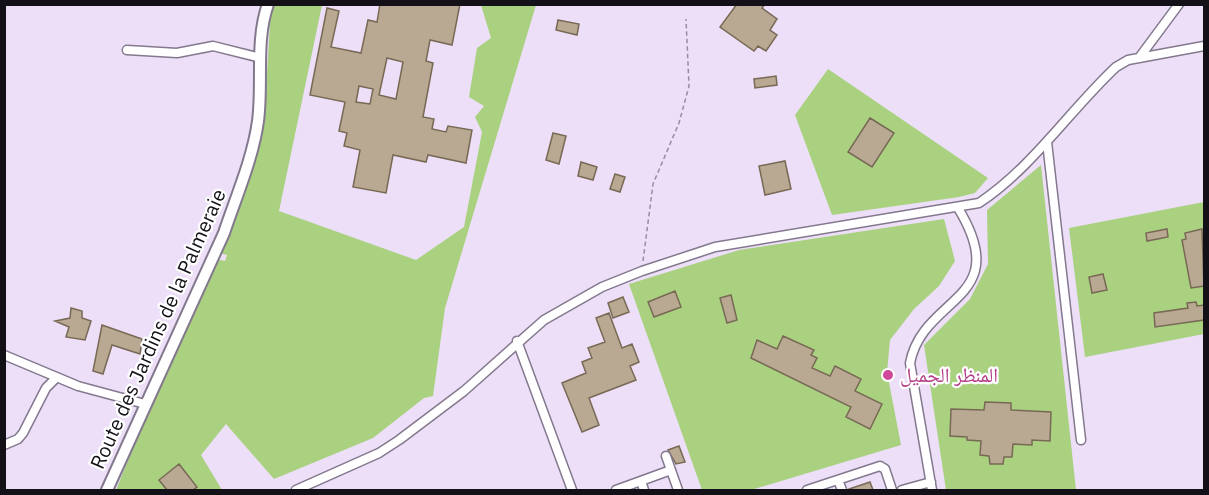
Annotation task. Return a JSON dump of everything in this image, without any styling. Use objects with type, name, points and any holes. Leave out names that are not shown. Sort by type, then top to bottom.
[{"type":"street","name":"Route des Jardins de la Palmeraie","points":[[107,490],[224,232],[235,201],[258,122],[262,26],[267,4]]},
{"type":"street","points":[[1139,58],[1179,4]]},
{"type":"street","points":[[127,50],[177,53],[213,46],[261,58]]},
{"type":"street","points":[[297,490],[379,453],[399,440],[464,391],[517,341],[562,308],[642,271],[715,247],[755,238],[958,208],[979,202],[995,192],[1047,142],[1106,77],[1128,60],[1204,46]]},
{"type":"street","points":[[1047,142],[1081,440]]},
{"type":"street","points":[[902,490],[932,486],[910,363],[917,340],[924,330],[952,305],[973,278],[976,265],[973,231],[958,208]]},
{"type":"street","points":[[517,341],[572,490]]},
{"type":"street","points":[[4,355],[56,378],[145,404]]},
{"type":"street","points":[[4,445],[18,439],[23,434],[46,388],[56,378]]},
{"type":"street","points":[[666,456],[678,490]]},
{"type":"street","points":[[807,490],[880,466],[885,470],[892,490]]},
{"type":"street","points":[[616,490],[671,471]]},
{"type":"street","points":[[838,480],[842,490]]},
{"type":"street","points":[[641,481],[644,490]]},
{"type":"path","points":[[642,271],[649,235],[654,184],[682,116],[689,86],[686,19]]},
{"type":"green space","points":[[271,5],[322,5],[279,211],[416,260],[464,227],[482,132],[475,117],[484,106],[469,97],[477,48],[491,38],[481,5],[536,5],[445,308],[433,396],[424,398],[373,438],[274,479],[226,424],[201,455],[222,490],[116,490],[162,376],[167,373],[189,310],[215,259],[225,261],[227,255],[219,253],[233,227],[234,212],[264,126]]},
{"type":"green space","points":[[828,69],[988,178],[975,193],[959,197],[832,215],[795,115]]},
{"type":"green space","points":[[1041,165],[1076,490],[946,490],[924,345],[970,299],[988,264],[987,210]]},
{"type":"green space","points":[[1204,202],[1204,334],[1085,357],[1069,228]]},
{"type":"green space","points":[[944,219],[955,261],[939,286],[914,309],[890,340],[887,372],[901,445],[751,490],[702,490],[629,284],[739,250]]},
{"type":"building","points":[[380,4],[460,4],[452,45],[430,40],[426,61],[433,63],[423,117],[434,119],[432,129],[446,132],[448,126],[472,130],[466,163],[428,155],[426,162],[393,155],[386,193],[353,187],[360,150],[344,146],[347,133],[339,131],[345,102],[310,95],[327,8],[339,11],[331,47],[361,53],[368,20],[377,22]],"holes":[[[387,58],[403,62],[396,99],[379,95]],[[359,86],[373,89],[370,104],[356,102]]]},
{"type":"building","points":[[737,4],[765,4],[762,8],[777,19],[770,30],[777,35],[766,51],[758,46],[754,51],[720,27]]},
{"type":"building","points":[[558,20],[579,24],[577,35],[556,30]]},
{"type":"building","points":[[776,76],[777,85],[755,88],[754,79]]},
{"type":"building","points":[[870,118],[894,133],[872,167],[848,152]]},
{"type":"building","points":[[553,133],[566,136],[559,164],[546,160]]},
{"type":"building","points":[[785,161],[791,189],[765,195],[759,166]]},
{"type":"building","points":[[581,162],[597,167],[593,180],[578,176]]},
{"type":"building","points":[[615,174],[625,177],[620,192],[610,189]]},
{"type":"building","points":[[1167,229],[1168,237],[1147,241],[1146,233]]},
{"type":"building","points":[[1202,229],[1204,286],[1191,288],[1182,240],[1186,239],[1185,233]]},
{"type":"building","points":[[1103,274],[1107,290],[1092,293],[1089,277]]},
{"type":"building","points":[[675,291],[681,307],[654,317],[648,302]]},
{"type":"building","points":[[731,295],[737,320],[727,323],[720,298]]},
{"type":"building","points":[[623,297],[629,312],[613,318],[608,303]]},
{"type":"building","points":[[1196,302],[1197,306],[1204,305],[1204,320],[1155,327],[1154,313],[1188,308],[1187,303]]},
{"type":"building","points":[[71,308],[82,311],[82,318],[91,321],[85,340],[66,337],[69,327],[55,321],[70,318]]},
{"type":"building","points":[[609,313],[622,348],[632,344],[639,362],[630,366],[636,380],[589,398],[599,425],[582,432],[562,383],[586,373],[582,362],[592,358],[588,348],[605,342],[596,318]]},
{"type":"building","points":[[102,325],[142,339],[140,354],[112,345],[103,374],[93,371]]},
{"type":"building","points":[[783,336],[814,350],[811,355],[817,358],[812,368],[830,376],[835,366],[861,379],[855,391],[882,404],[870,429],[846,417],[851,407],[751,358],[757,340],[777,349]]},
{"type":"building","points":[[985,402],[1011,403],[1011,410],[1051,412],[1050,441],[1032,440],[1032,445],[1013,444],[1012,457],[1004,457],[1003,464],[990,464],[989,456],[980,455],[981,441],[950,436],[951,409],[984,410]]},
{"type":"building","points":[[679,446],[685,462],[676,464],[668,450]]},
{"type":"building","points":[[179,464],[197,487],[193,490],[167,490],[159,480]]},
{"type":"building","points":[[870,482],[873,490],[849,490],[849,489]]},
{"type":"place","name":"المنظر الجميل","points":[[888,375]]}]
